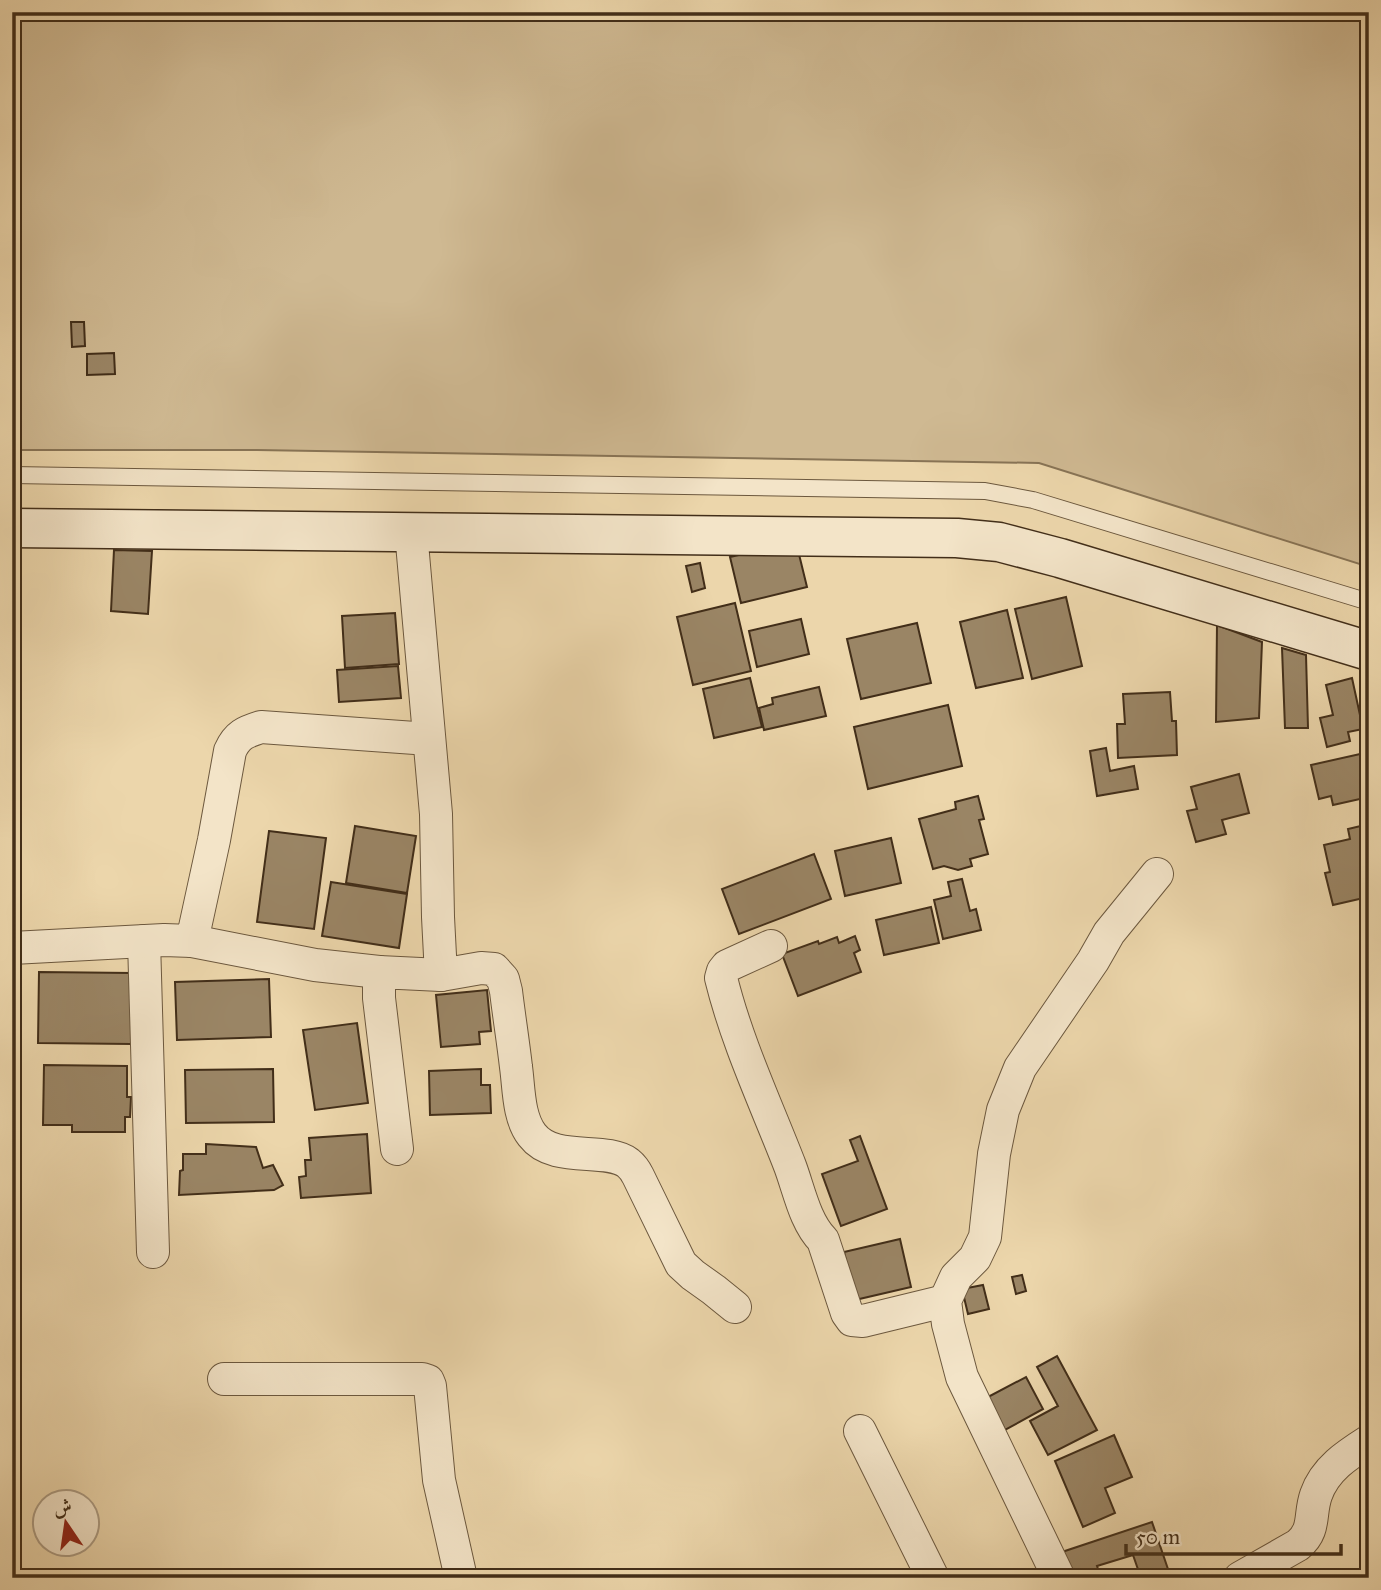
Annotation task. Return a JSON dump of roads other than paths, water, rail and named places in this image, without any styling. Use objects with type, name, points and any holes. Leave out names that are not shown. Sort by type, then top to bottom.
[{"type":"main road","points":[[12,528],[957,538],[999,542],[1060,558],[1369,651]]},
{"type":"street","points":[[411,532],[436,814],[441,975]]},
{"type":"street","points":[[192,941],[234,741],[246,732],[261,727],[429,739]]},
{"type":"street","points":[[1059,1578],[962,1377],[945,1301],[956,1277],[975,1258],[985,1237],[994,1154],[1003,1110],[1020,1068],[1109,933],[1157,874]]},
{"type":"street","points":[[144,941],[153,1252]]},
{"type":"street","points":[[12,948],[192,941],[276,958],[379,972],[441,975],[481,968],[494,969],[503,979],[506,991],[522,1110],[532,1135],[552,1149],[611,1157],[629,1163],[681,1264],[735,1307]]},
{"type":"street","points":[[771,946],[727,966],[721,978],[746,1061],[815,1232],[823,1240],[847,1313],[852,1320],[863,1321],[945,1301]]},
{"type":"street","points":[[379,972],[379,998],[397,1149]]},
{"type":"street","points":[[223,1379],[428,1381],[439,1480],[461,1578]]},
{"type":"street","points":[[860,1432],[933,1578]]},
{"type":"street","points":[[1240,1578],[1306,1538],[1315,1496],[1325,1477],[1347,1455],[1369,1441]]},
{"type":"lane","points":[[12,475],[985,491],[1033,500],[1369,602]]}]
